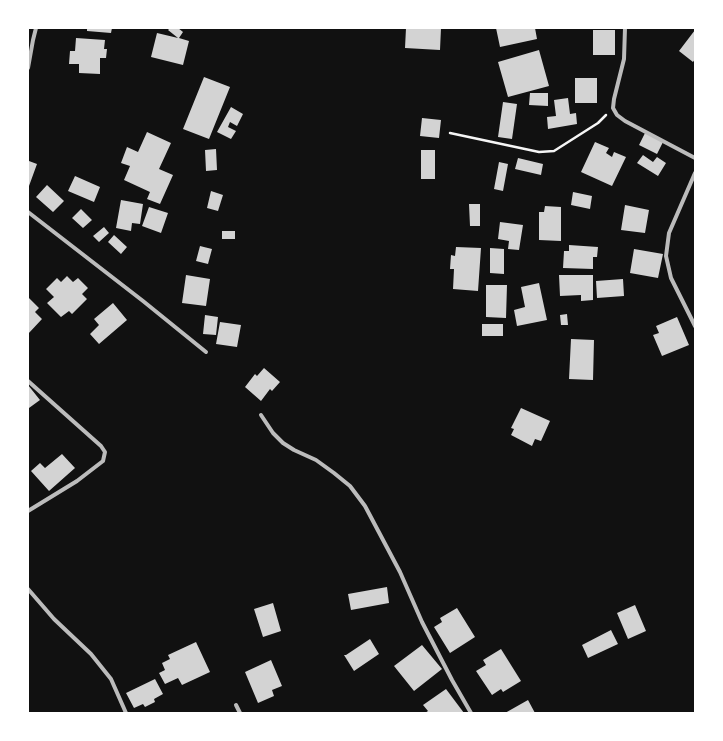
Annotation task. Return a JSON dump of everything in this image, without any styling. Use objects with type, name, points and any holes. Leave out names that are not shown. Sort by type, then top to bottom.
[{"type":"street","points":[[28,68],[36,28]]},
{"type":"street","points":[[625,28],[624,60],[613,108],[617,115],[625,121],[695,158]]},
{"type":"street","points":[[695,173],[669,233],[666,256],[671,278],[695,326]]},
{"type":"street","points":[[28,212],[144,301],[206,352]]},
{"type":"street","points":[[28,381],[101,446],[105,452],[103,461],[77,481],[28,511]]},
{"type":"street","points":[[261,415],[273,433],[283,443],[316,460],[334,473],[350,486],[365,506],[400,572],[422,622],[452,680],[472,713]]},
{"type":"street","points":[[28,589],[54,619],[91,654],[111,679],[126,713]]},
{"type":"street","points":[[236,705],[240,713]]},
{"type":"path","points":[[450,133],[539,152],[554,151],[598,123],[613,108]]},
{"type":"building","points":[[87,28],[112,28],[111,33],[87,31]]},
{"type":"building","points":[[170,28],[178,28],[183,32],[179,38],[189,41],[183,65],[151,57],[157,33],[178,38],[168,30]]},
{"type":"building","points":[[406,28],[441,28],[440,50],[405,48]]},
{"type":"building","points":[[496,28],[535,28],[537,39],[500,47]]},
{"type":"building","points":[[593,30],[615,30],[615,55],[593,55]]},
{"type":"building","points":[[695,30],[695,59],[693,62],[679,51]]},
{"type":"building","points":[[76,38],[105,40],[104,49],[107,49],[106,58],[100,58],[100,74],[79,73],[79,64],[69,64],[70,51],[75,51]]},
{"type":"building","points":[[539,50],[549,86],[508,97],[498,62]]},
{"type":"building","points":[[204,77],[230,87],[209,139],[183,129]]},
{"type":"building","points":[[575,78],[597,78],[597,103],[575,103]]},
{"type":"building","points":[[530,93],[548,93],[548,106],[529,105]]},
{"type":"building","points":[[568,98],[570,114],[576,113],[577,124],[548,129],[547,117],[556,116],[554,100]]},
{"type":"building","points":[[503,102],[517,104],[512,139],[498,137]]},
{"type":"building","points":[[231,107],[243,114],[237,126],[230,122],[228,127],[236,131],[231,139],[217,132]]},
{"type":"building","points":[[422,118],[441,120],[439,138],[420,136]]},
{"type":"building","points":[[147,132],[171,143],[159,169],[173,175],[160,204],[147,199],[150,192],[124,180],[130,166],[121,163],[127,147],[138,152]]},
{"type":"building","points":[[645,133],[663,142],[657,154],[639,145]]},
{"type":"building","points":[[595,142],[609,148],[606,153],[612,157],[614,152],[626,157],[612,186],[581,172]]},
{"type":"building","points":[[216,149],[217,170],[206,171],[205,150]]},
{"type":"building","points":[[421,150],[435,150],[435,179],[421,179]]},
{"type":"building","points":[[643,155],[653,162],[657,157],[666,163],[658,176],[637,163]]},
{"type":"building","points":[[518,158],[543,164],[541,175],[515,169]]},
{"type":"building","points":[[29,161],[37,164],[28,186]]},
{"type":"building","points":[[499,162],[508,164],[503,191],[494,189]]},
{"type":"building","points":[[75,176],[100,187],[94,202],[68,191]]},
{"type":"building","points":[[47,185],[64,201],[53,212],[36,197]]},
{"type":"building","points":[[211,191],[223,195],[218,211],[207,208]]},
{"type":"building","points":[[573,192],[592,196],[590,209],[571,205]]},
{"type":"building","points":[[121,200],[143,204],[140,224],[132,223],[131,231],[116,228]]},
{"type":"building","points":[[469,204],[480,204],[480,226],[470,226]]},
{"type":"building","points":[[625,205],[649,210],[645,233],[621,230]]},
{"type":"building","points":[[545,206],[561,207],[561,241],[539,240],[539,212],[544,212]]},
{"type":"building","points":[[149,207],[168,213],[161,233],[142,226]]},
{"type":"building","points":[[81,209],[92,220],[83,228],[72,218]]},
{"type":"building","points":[[500,222],[523,225],[519,250],[508,249],[509,241],[498,239]]},
{"type":"building","points":[[104,227],[109,233],[99,242],[93,236]]},
{"type":"building","points":[[222,231],[235,231],[235,239],[222,239]]},
{"type":"building","points":[[114,235],[127,247],[121,254],[108,242]]},
{"type":"building","points":[[569,245],[598,247],[597,257],[593,257],[593,269],[563,268],[564,251],[569,251]]},
{"type":"building","points":[[200,246],[212,249],[208,264],[196,261]]},
{"type":"building","points":[[456,247],[481,248],[478,291],[453,289],[454,269],[450,269],[451,255],[455,256]]},
{"type":"building","points":[[490,248],[504,249],[504,274],[490,273]]},
{"type":"building","points":[[634,249],[663,254],[658,278],[630,273]]},
{"type":"building","points":[[186,275],[210,279],[206,306],[182,303]]},
{"type":"building","points":[[559,275],[593,275],[593,300],[581,301],[581,295],[560,296]]},
{"type":"building","points":[[67,276],[73,282],[78,278],[88,288],[82,294],[87,299],[72,314],[69,311],[61,317],[47,303],[54,297],[46,289],[57,278],[61,282]]},
{"type":"building","points":[[623,279],[624,296],[597,298],[596,281]]},
{"type":"building","points":[[539,283],[547,320],[517,326],[514,310],[525,307],[521,287]]},
{"type":"building","points":[[486,285],[507,285],[506,318],[486,317]]},
{"type":"building","points":[[28,297],[39,308],[35,312],[42,319],[28,334]]},
{"type":"building","points":[[113,303],[127,320],[99,344],[90,334],[99,325],[94,319]]},
{"type":"building","points":[[567,314],[568,325],[561,325],[560,315]]},
{"type":"building","points":[[205,315],[218,317],[216,335],[203,334]]},
{"type":"building","points":[[677,317],[689,345],[662,356],[653,335],[659,333],[656,326]]},
{"type":"building","points":[[220,322],[241,325],[237,347],[216,344]]},
{"type":"building","points":[[482,324],[503,324],[503,336],[482,336]]},
{"type":"building","points":[[571,339],[594,340],[593,380],[569,379]]},
{"type":"building","points":[[264,368],[280,382],[272,391],[270,389],[261,401],[245,387],[255,374],[257,376]]},
{"type":"building","points":[[28,385],[40,400],[29,408],[28,407]]},
{"type":"building","points":[[521,408],[550,421],[541,441],[535,439],[532,446],[511,435],[514,429],[511,428]]},
{"type":"building","points":[[62,454],[75,468],[49,491],[31,471],[40,463],[45,468]]},
{"type":"building","points":[[387,587],[389,603],[351,610],[348,594]]},
{"type":"building","points":[[273,603],[281,631],[263,637],[254,609]]},
{"type":"building","points":[[635,605],[646,631],[628,639],[617,613]]},
{"type":"building","points":[[457,608],[475,637],[450,653],[434,627],[442,622],[440,618]]},
{"type":"building","points":[[611,630],[618,644],[588,658],[582,645]]},
{"type":"building","points":[[370,639],[379,654],[354,671],[344,655]]},
{"type":"building","points":[[196,642],[210,672],[182,685],[178,678],[165,684],[159,673],[165,670],[162,663],[170,659],[168,655]]},
{"type":"building","points":[[422,645],[442,669],[414,691],[394,666]]},
{"type":"building","points":[[501,649],[521,681],[503,692],[501,689],[492,695],[476,671],[486,665],[483,660]]},
{"type":"building","points":[[271,660],[282,686],[272,690],[274,696],[258,703],[245,672]]},
{"type":"building","points":[[155,679],[163,694],[154,699],[155,702],[145,707],[143,704],[134,708],[126,693]]},
{"type":"building","points":[[446,689],[464,713],[425,713],[428,711],[423,705]]},
{"type":"building","points":[[528,700],[535,713],[505,713]]}]
